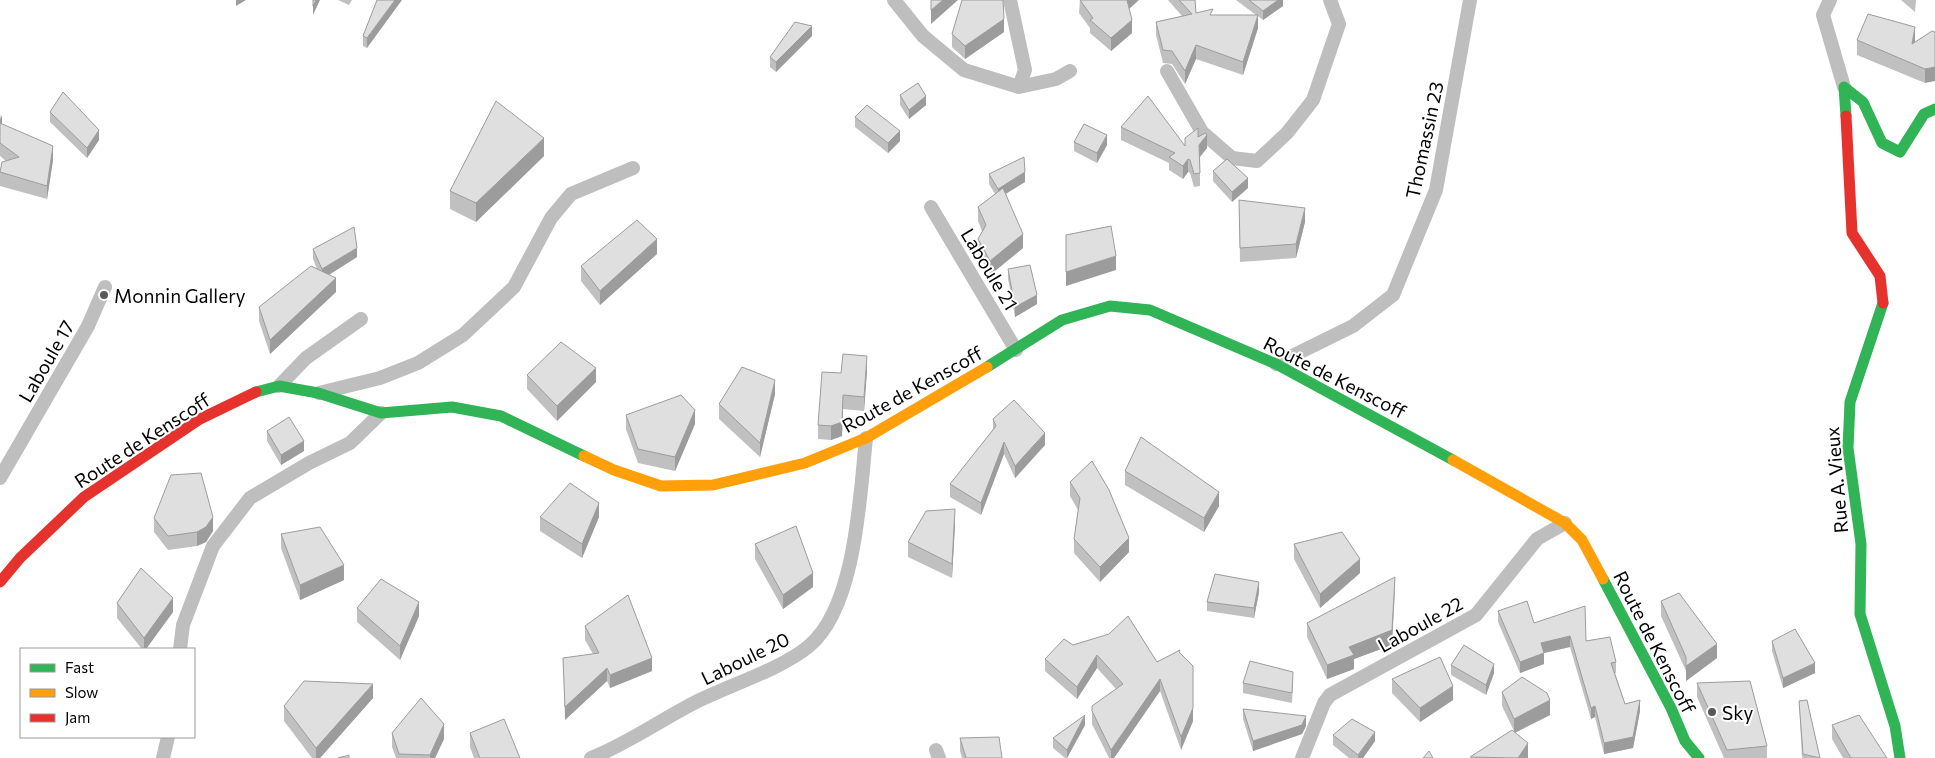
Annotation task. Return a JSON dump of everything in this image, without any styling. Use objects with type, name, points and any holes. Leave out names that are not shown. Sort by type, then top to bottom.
[{"type":"main road","points":[[1844,87],[1863,102],[1882,143],[1900,152],[1924,114],[1935,109]]},
{"type":"main road","name":"Rue A. Vieux","points":[[1844,87],[1852,234],[1880,276],[1883,302],[1850,402],[1848,448],[1860,544],[1860,614],[1895,726],[1900,758]]},
{"type":"main road","name":"Route de Kenscoff","points":[[0,582],[20,558],[84,497],[200,419],[252,393],[279,386],[318,393],[381,413],[452,407],[501,416],[614,470],[661,486],[713,484],[805,463],[866,438],[1016,350],[1062,320],[1110,306],[1150,310],[1276,364],[1356,406],[1565,523],[1582,540],[1670,708],[1685,741],[1699,758]]},
{"type":"street","points":[[894,0],[923,36],[964,70],[1019,87],[1056,80],[1070,71]]},
{"type":"street","points":[[1010,0],[1025,70],[1019,87]]},
{"type":"street","points":[[1168,71],[1202,132],[1232,158],[1257,161],[1287,133],[1313,100],[1340,24],[1330,0]]},
{"type":"street","name":"Thomassin 23","points":[[1276,364],[1353,326],[1393,295],[1436,190],[1470,0]]},
{"type":"street","name":"Rue A. Vieux","points":[[1830,0],[1823,14],[1844,87]]},
{"type":"street","points":[[318,393],[380,378],[418,363],[463,335],[514,287],[551,218],[571,194],[633,168]]},
{"type":"street","name":"Laboule 21","points":[[931,207],[1016,350]]},
{"type":"street","name":"Laboule 17","points":[[0,478],[88,326],[105,287]]},
{"type":"street","points":[[279,386],[306,358],[361,319]]},
{"type":"street","points":[[180,648],[183,625],[213,546],[250,498],[350,443],[381,413]]},
{"type":"street","name":"Laboule 20","points":[[597,757],[693,704],[791,658],[810,646],[825,628],[847,576],[855,539],[866,438]]},
{"type":"street","name":"Laboule 22","points":[[1302,758],[1324,703],[1330,695],[1476,615],[1537,539],[1565,523]]},
{"type":"street","points":[[163,758],[168,738]]},
{"type":"building","points":[[377,0],[395,0],[367,38],[363,36]]},
{"type":"building","points":[[931,0],[943,0],[931,10]]},
{"type":"building","points":[[962,0],[1003,0],[1004,19],[965,46],[952,34]]},
{"type":"building","points":[[1080,0],[1127,0],[1132,20],[1111,38],[1090,20],[1093,18]]},
{"type":"building","points":[[1179,0],[1195,0],[1196,13],[1213,9],[1210,15],[1258,15],[1243,62],[1196,45],[1185,71],[1172,51],[1163,50],[1156,22],[1192,14]]},
{"type":"building","points":[[1249,0],[1278,0],[1263,11]]},
{"type":"building","points":[[1868,14],[1915,27],[1912,44],[1932,31],[1935,32],[1935,67],[1925,69],[1857,40]]},
{"type":"building","points":[[795,22],[812,26],[776,62],[770,57]]},
{"type":"building","points":[[918,83],[926,96],[909,110],[900,95]]},
{"type":"building","points":[[63,92],[99,130],[87,148],[50,112]]},
{"type":"building","points":[[1148,96],[1185,146],[1185,138],[1198,128],[1198,137],[1205,133],[1207,135],[1199,145],[1200,173],[1194,174],[1190,160],[1188,159],[1183,166],[1169,157],[1175,153],[1121,127]]},
{"type":"building","points":[[496,101],[544,138],[476,203],[450,191]]},
{"type":"building","points":[[867,105],[900,131],[888,143],[855,117]]},
{"type":"building","points":[[0,123],[53,146],[47,186],[0,172],[2,162],[19,157],[0,143]]},
{"type":"building","points":[[1084,124],[1107,135],[1097,153],[1074,142]]},
{"type":"building","points":[[1024,157],[1025,172],[998,189],[989,174]]},
{"type":"building","points":[[1227,159],[1248,178],[1232,192],[1213,171]]},
{"type":"building","points":[[1003,188],[1023,234],[990,261],[978,239],[986,225],[978,207]]},
{"type":"building","points":[[1239,200],[1305,208],[1296,244],[1240,248]]},
{"type":"building","points":[[637,220],[657,239],[600,291],[581,266]]},
{"type":"building","points":[[1111,226],[1116,256],[1066,272],[1066,235]]},
{"type":"building","points":[[354,227],[357,248],[322,269],[313,249]]},
{"type":"building","points":[[1030,265],[1037,295],[1015,307],[1008,269]]},
{"type":"building","points":[[311,266],[336,278],[270,340],[259,307]]},
{"type":"building","points":[[561,342],[596,368],[557,406],[527,375]]},
{"type":"building","points":[[843,354],[867,356],[864,397],[843,395],[842,422],[831,426],[818,425],[822,372],[841,373]]},
{"type":"building","points":[[742,367],[775,380],[760,443],[719,404]]},
{"type":"building","points":[[681,395],[695,410],[675,457],[638,449],[626,415]]},
{"type":"building","points":[[1014,400],[1045,433],[1015,466],[1004,442],[981,503],[950,484],[996,426],[993,419]]},
{"type":"building","points":[[289,417],[304,441],[281,455],[267,431]]},
{"type":"building","points":[[1141,437],[1219,492],[1204,518],[1125,471]]},
{"type":"building","points":[[1092,461],[1109,490],[1129,538],[1100,567],[1074,539],[1080,498],[1070,482]]},
{"type":"building","points":[[201,473],[213,517],[206,527],[197,532],[168,536],[154,518],[171,475]]},
{"type":"building","points":[[570,483],[599,503],[582,544],[540,517]]},
{"type":"building","points":[[955,509],[952,564],[908,542],[926,511]]},
{"type":"building","points":[[796,526],[813,573],[783,595],[755,544]]},
{"type":"building","points":[[320,527],[344,565],[300,585],[281,534]]},
{"type":"building","points":[[1342,532],[1360,559],[1320,594],[1294,544]]},
{"type":"building","points":[[141,568],[173,598],[144,638],[117,603]]},
{"type":"building","points":[[1215,574],[1259,582],[1254,608],[1207,602]]},
{"type":"building","points":[[1395,577],[1392,630],[1349,647],[1354,655],[1327,665],[1307,623]]},
{"type":"building","points":[[381,579],[419,602],[400,646],[357,608]]},
{"type":"building","points":[[1679,593],[1717,644],[1686,666],[1686,657],[1661,601]]},
{"type":"building","points":[[628,595],[652,658],[610,675],[607,668],[565,707],[563,658],[599,653],[585,626]]},
{"type":"building","points":[[1527,601],[1534,623],[1585,606],[1586,641],[1610,637],[1616,662],[1611,663],[1625,704],[1640,700],[1633,737],[1604,743],[1595,706],[1591,708],[1570,636],[1541,643],[1544,653],[1520,662],[1498,611]]},
{"type":"building","points":[[1128,616],[1157,662],[1180,650],[1179,652],[1193,666],[1193,708],[1181,737],[1160,679],[1111,750],[1092,711],[1092,706],[1123,684],[1097,655],[1077,687],[1045,659],[1064,639],[1073,645],[1109,634]]},
{"type":"building","points":[[1795,629],[1815,663],[1783,678],[1772,641]]},
{"type":"building","points":[[1464,645],[1494,664],[1486,685],[1451,665]]},
{"type":"building","points":[[1440,657],[1453,686],[1420,708],[1392,679]]},
{"type":"building","points":[[1250,661],[1293,672],[1292,693],[1243,683]]},
{"type":"building","points":[[1522,677],[1547,693],[1550,700],[1514,719],[1502,692]]},
{"type":"building","points":[[304,681],[373,684],[316,748],[284,706]]},
{"type":"building","points":[[1750,681],[1767,746],[1727,750],[1697,683]]},
{"type":"building","points":[[421,698],[444,724],[430,755],[399,754],[392,733]]},
{"type":"building","points":[[1807,700],[1820,758],[1803,754],[1799,701]]},
{"type":"building","points":[[1243,709],[1306,716],[1302,725],[1253,741]]},
{"type":"building","points":[[1085,715],[1067,750],[1053,738]]},
{"type":"building","points":[[1859,715],[1887,758],[1851,758],[1832,725]]},
{"type":"building","points":[[504,719],[520,758],[480,758],[470,733]]},
{"type":"building","points":[[1352,719],[1375,732],[1358,755],[1333,735]]},
{"type":"building","points":[[1512,730],[1528,743],[1518,758],[1470,757]]},
{"type":"building","points":[[999,737],[1002,758],[966,758],[960,738]]},
{"type":"building","points":[[1429,751],[1433,758],[1423,758]]},
{"type":"building","points":[[349,755],[349,758],[338,758]]},
{"type":"traffic: fast","points":[[1846,116],[1844,87],[1863,102],[1882,143],[1900,152],[1924,114],[1935,109]]},
{"type":"traffic: fast","points":[[1883,303],[1850,402],[1848,448],[1861,544],[1860,614],[1895,726],[1900,758]]},
{"type":"traffic: fast","points":[[987,367],[1062,320],[1110,306],[1150,310],[1276,364],[1453,460]]},
{"type":"traffic: fast","points":[[256,392],[279,386],[318,393],[381,413],[452,407],[501,416],[584,456]]},
{"type":"traffic: fast","points":[[1603,579],[1671,708],[1685,741],[1699,758]]},
{"type":"traffic: slow","points":[[584,456],[614,470],[661,486],[713,485],[805,463],[866,438],[987,367]]},
{"type":"traffic: slow","points":[[1453,460],[1565,523],[1582,540],[1603,579]]},
{"type":"traffic: jam","points":[[1846,116],[1852,233],[1880,276],[1883,303]]},
{"type":"traffic: jam","points":[[0,582],[20,558],[84,497],[200,419],[256,392]]},
{"type":"place","name":"Monnin Gallery","points":[[104,295]]},
{"type":"place","name":"Sky","points":[[1712,712]]}]
